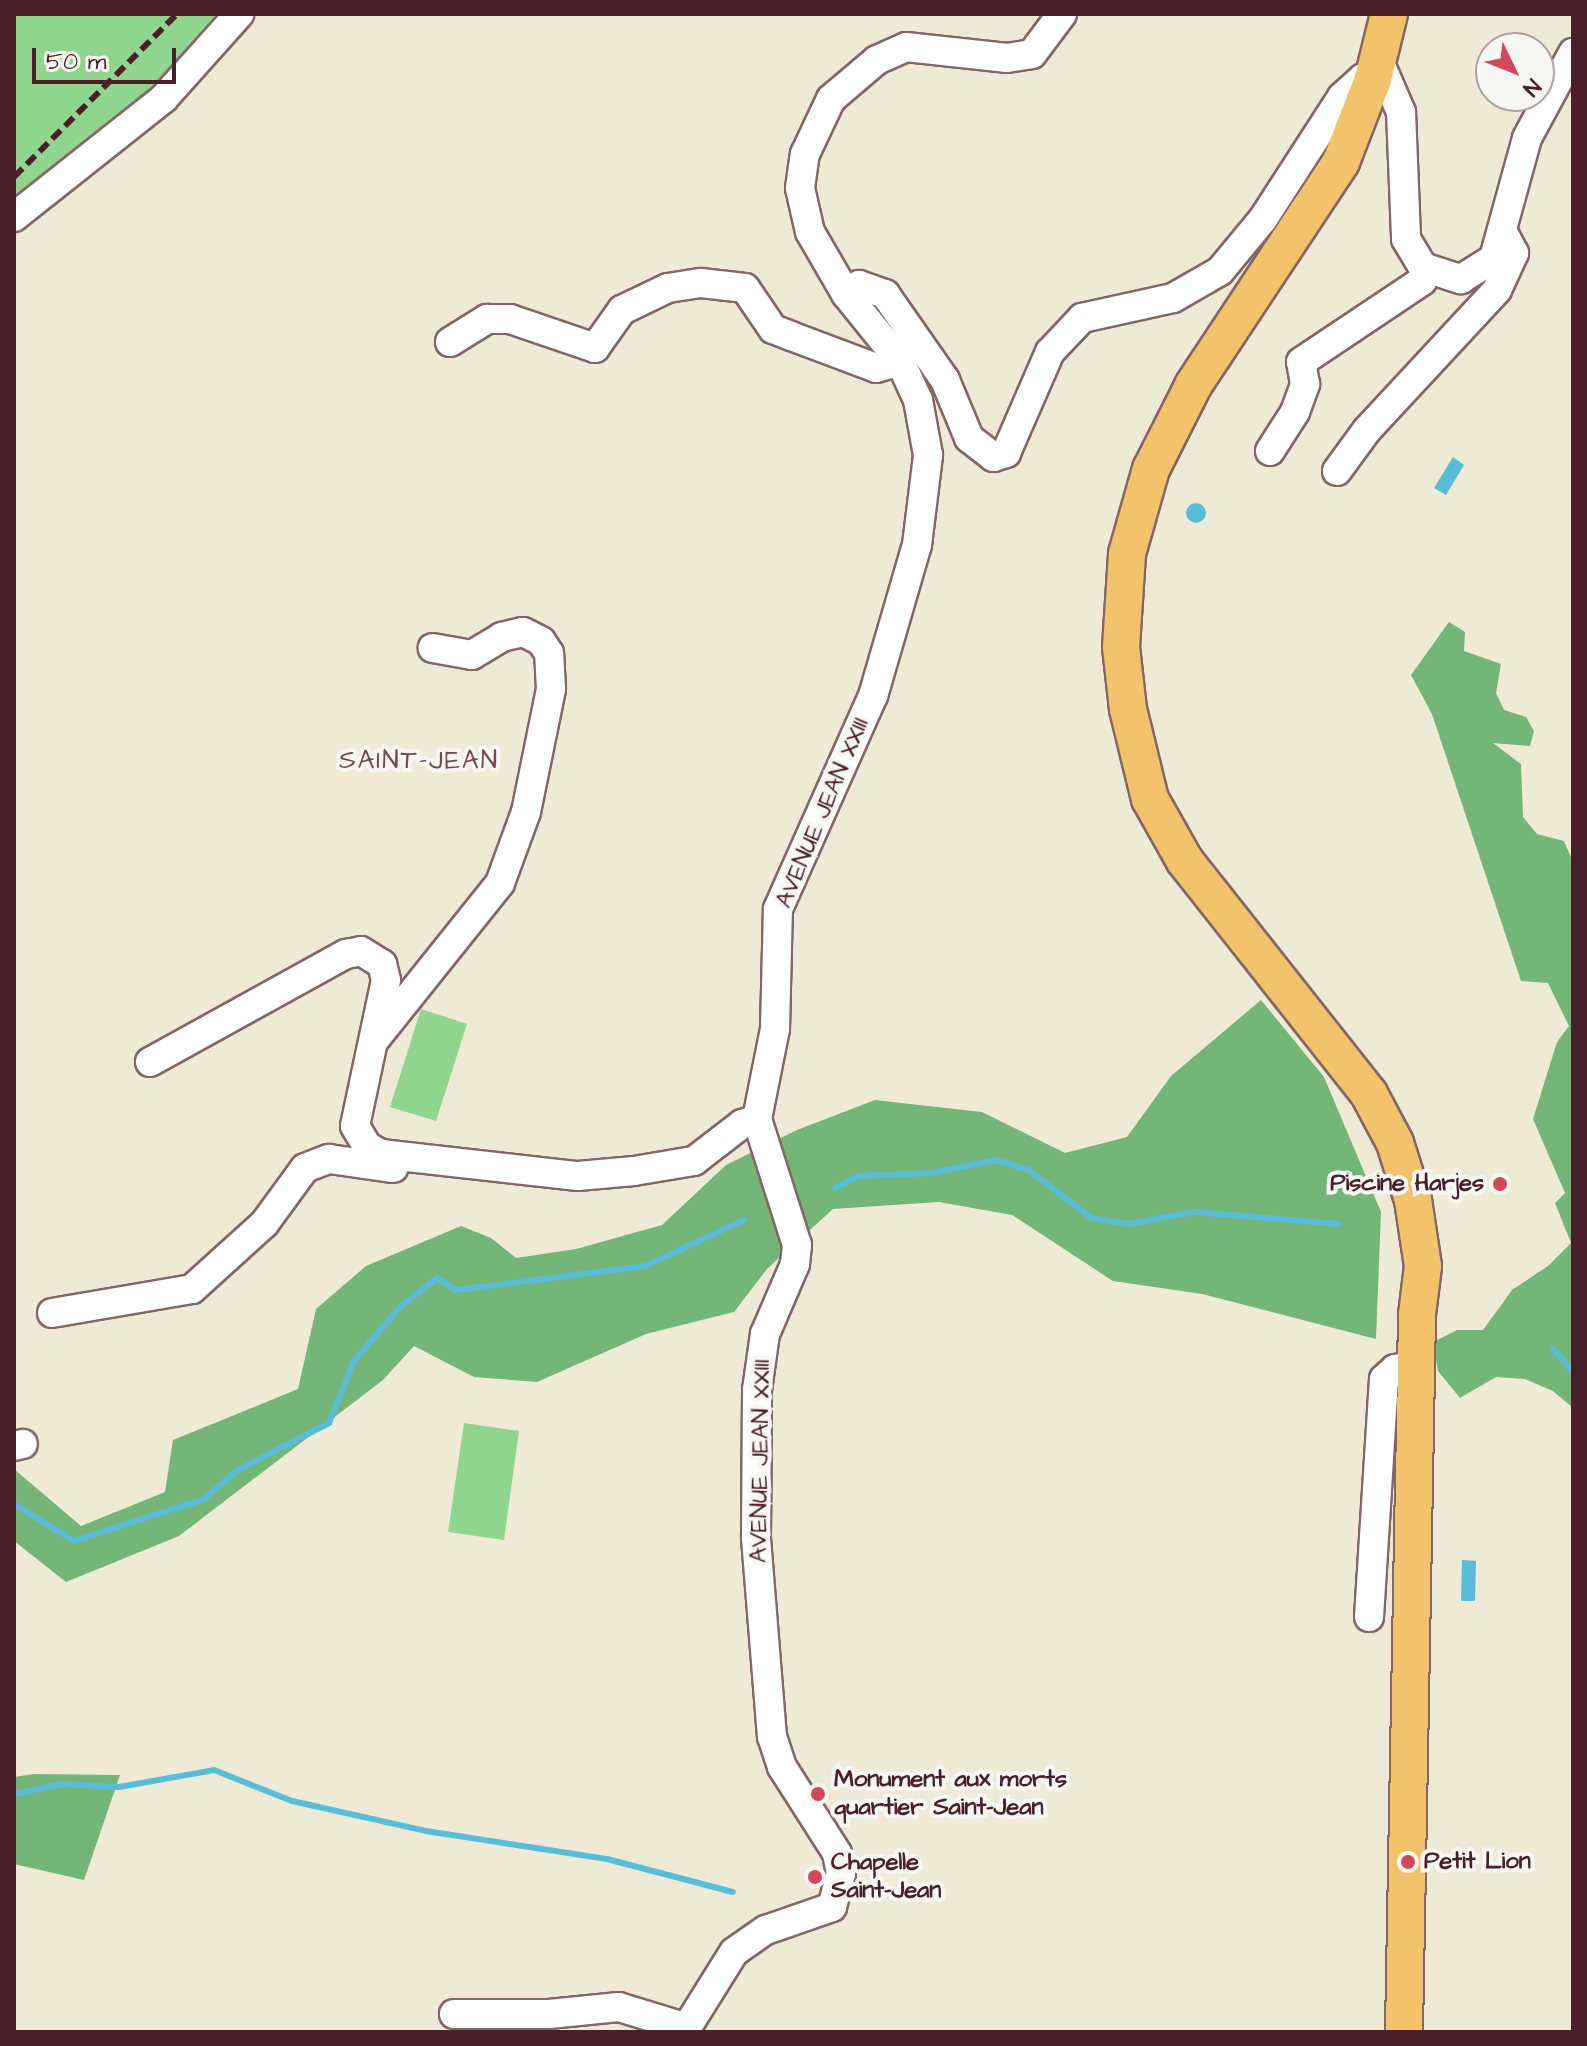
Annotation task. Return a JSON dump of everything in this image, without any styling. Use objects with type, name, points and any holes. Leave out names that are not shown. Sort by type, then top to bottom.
[{"type":"main road","points":[[1389,14],[1376,70],[1330,181],[1193,386],[1151,469],[1127,554],[1121,647],[1128,709],[1150,799],[1185,861],[1351,1078],[1396,1202],[1417,1315],[1404,2032]]},
{"type":"street","points":[[14,217],[164,98],[239,14]]},
{"type":"street","name":"AVENUE JEAN XXIII","points":[[686,2030],[734,1952],[766,1930],[832,1907],[841,1874],[837,1853],[782,1767],[772,1737],[762,1643],[756,1537],[757,1390],[765,1334],[795,1264],[797,1245],[757,1119],[775,1029],[778,909],[873,696],[925,502],[924,421],[900,361],[846,294],[810,232],[800,188],[805,154],[831,99],[852,78],[906,47],[1007,58],[1032,54],[1062,14]]},
{"type":"street","points":[[846,294],[859,285],[885,294],[945,380],[969,438],[993,457],[1006,453],[1050,352],[1082,318],[1173,298],[1220,271],[1263,219],[1342,97],[1376,70],[1401,112],[1406,239],[1414,257],[1428,270],[1446,278],[1475,274],[1494,258],[1527,138],[1573,53]]},
{"type":"street","points":[[1337,471],[1367,430],[1497,290],[1514,253],[1503,233]]},
{"type":"street","points":[[1270,451],[1295,412],[1305,384],[1301,362],[1422,281],[1428,270]]},
{"type":"street","points":[[450,342],[487,319],[510,319],[595,348],[622,310],[668,288],[701,283],[745,288],[773,329],[876,368],[900,361]]},
{"type":"street","points":[[376,1039],[500,883],[526,812],[551,689],[549,653],[541,641],[523,632],[502,637],[472,655],[433,648]]},
{"type":"street","points":[[150,1062],[319,968],[361,951],[382,964],[386,980],[376,1039],[355,1126],[367,1146],[409,1159],[565,1175]]},
{"type":"street","points":[[52,1313],[192,1289],[264,1224],[305,1168],[329,1159],[533,1182],[565,1175],[634,1171],[694,1161],[742,1124],[757,1119]]},
{"type":"street","points":[[1369,1617],[1384,1379],[1395,1369],[1417,1365]]},
{"type":"street","points":[[454,2014],[549,2014],[619,2007],[686,2030]]},
{"type":"green space","points":[[14,14],[216,14],[153,86],[14,199]]},
{"type":"green space","points":[[1449,622],[1465,632],[1464,651],[1501,664],[1496,693],[1504,710],[1526,717],[1534,731],[1530,746],[1493,743],[1521,764],[1523,817],[1537,834],[1564,841],[1573,862],[1573,1408],[1553,1391],[1525,1379],[1496,1377],[1460,1398],[1438,1371],[1433,1342],[1457,1330],[1483,1330],[1512,1290],[1548,1266],[1571,1243],[1555,1203],[1565,1193],[1533,1119],[1557,1042],[1569,1026],[1548,983],[1521,981],[1432,714],[1411,675]]},
{"type":"green space","points":[[1261,1000],[1324,1077],[1381,1212],[1376,1339],[1202,1294],[1113,1281],[1012,1215],[939,1202],[833,1209],[767,1269],[734,1312],[646,1334],[537,1382],[474,1377],[414,1346],[383,1380],[179,1536],[66,1582],[14,1541],[14,1469],[81,1526],[165,1492],[173,1440],[298,1389],[316,1309],[366,1266],[461,1226],[491,1238],[516,1258],[576,1249],[662,1225],[726,1165],[797,1130],[875,1100],[982,1112],[1065,1153],[1127,1137],[1171,1076]]},
{"type":"green space","points":[[421,1009],[467,1024],[436,1121],[390,1107]]},
{"type":"green space","points":[[464,1423],[519,1431],[504,1540],[448,1532]]},
{"type":"green space","points":[[34,1774],[120,1775],[84,1880],[14,1864],[14,1777]]},
{"type":"water","points":[[1453,457],[1464,465],[1446,495],[1434,488]]},
{"type":"water","points":[[1196,503],[1203,506],[1206,513],[1203,520],[1196,523],[1189,520],[1186,513],[1189,506]]},
{"type":"water","points":[[1462,1560],[1476,1561],[1475,1601],[1461,1601]]},
{"type":"waterway","points":[[835,1188],[859,1176],[932,1173],[996,1160],[1029,1170],[1091,1218],[1128,1224],[1194,1212],[1340,1224]]},
{"type":"waterway","points":[[14,1504],[74,1541],[204,1499],[238,1470],[329,1423],[354,1361],[401,1306],[437,1278],[456,1290],[645,1266],[744,1220]]},
{"type":"waterway","points":[[1553,1349],[1573,1371]]},
{"type":"waterway","points":[[14,1794],[62,1784],[119,1787],[214,1770],[292,1801],[426,1831],[607,1859],[733,1892]]},
{"type":"railway","points":[[14,177],[177,14]]},
{"type":"place","name":"Piscine Harjes","points":[[1500,1184]]},
{"type":"place","name":"Monument aux morts quartier Saint-Jean","points":[[818,1794]]},
{"type":"place","name":"Petit Lion","points":[[1408,1862]]},
{"type":"place","name":"Chapelle Saint-Jean","points":[[815,1877]]},
{"type":"district","name":"SAINT-JEAN","points":[[419,761]]}]
